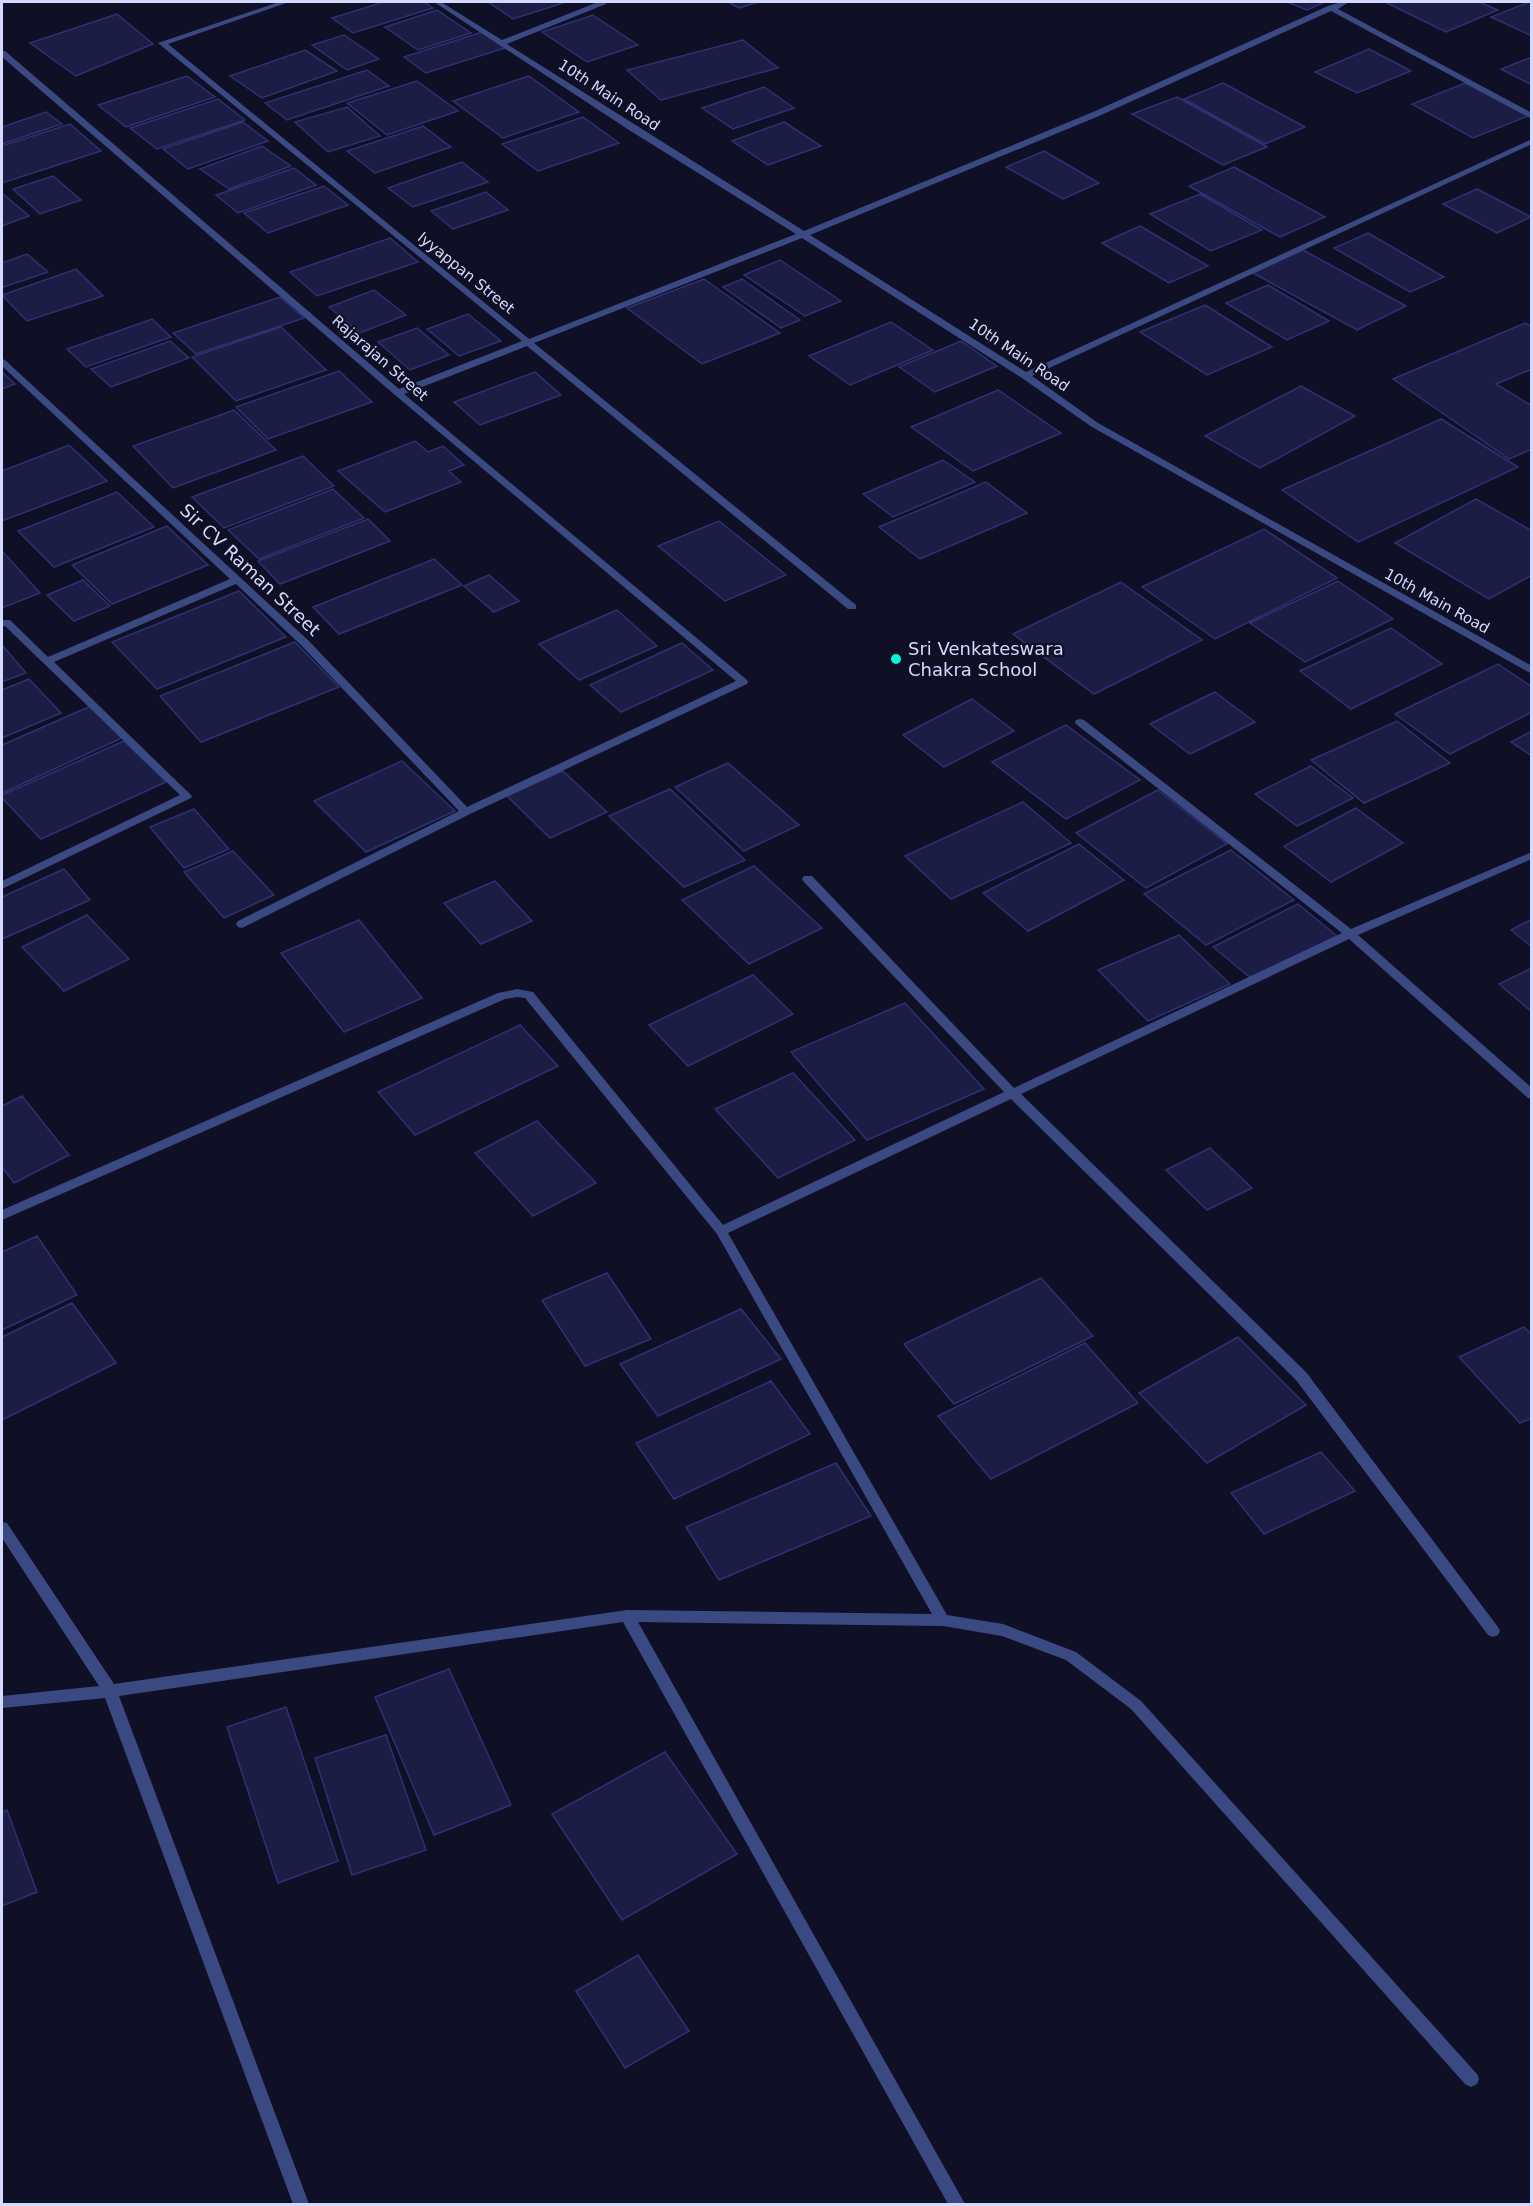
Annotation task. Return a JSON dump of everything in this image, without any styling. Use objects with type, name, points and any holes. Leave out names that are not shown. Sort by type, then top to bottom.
[{"type":"street","name":"Iyyappan Street","points":[[285,2],[162,43],[852,607]]},
{"type":"street","name":"10th Main Road","points":[[437,2],[1025,376],[1095,425],[1532,671]]},
{"type":"street","points":[[502,43],[603,2]]},
{"type":"street","points":[[398,393],[802,235],[1096,114],[1346,2]]},
{"type":"street","points":[[1331,8],[1532,117]]},
{"type":"street","name":"Rajarajan Street","points":[[2,53],[398,393],[743,682],[466,812]]},
{"type":"street","points":[[1025,376],[1532,141]]},
{"type":"street","name":"Sir CV Raman Street","points":[[2,363],[305,643],[466,812]]},
{"type":"street","points":[[48,661],[237,580]]},
{"type":"street","points":[[2,624],[6,622],[48,661],[187,796],[2,885]]},
{"type":"street","points":[[1080,722],[1350,934],[1532,1095]]},
{"type":"street","points":[[242,924],[466,812]]},
{"type":"street","points":[[721,1231],[1350,934],[1532,855]]},
{"type":"street","points":[[808,879],[1012,1094],[1301,1376],[1493,1631]]},
{"type":"street","points":[[2,1215],[502,996],[517,993],[529,995],[721,1231],[943,1620]]},
{"type":"street","points":[[2,1527],[110,1691],[301,2205]]},
{"type":"street","points":[[627,1616],[957,2205]]},
{"type":"street","points":[[2,1702],[110,1691],[627,1616],[943,1620],[1003,1630],[1071,1656],[1136,1705],[1471,2079]]},
{"type":"building","points":[[384,2],[424,2],[433,8],[353,33],[332,18]]},
{"type":"building","points":[[488,2],[566,2],[513,19]]},
{"type":"building","points":[[728,2],[759,2],[739,8]]},
{"type":"building","points":[[1287,2],[1325,2],[1307,10]]},
{"type":"building","points":[[1385,2],[1479,2],[1498,10],[1446,32]]},
{"type":"building","points":[[1532,2],[1532,36],[1491,17]]},
{"type":"building","points":[[437,10],[471,33],[418,50],[385,27]]},
{"type":"building","points":[[117,14],[153,44],[76,76],[30,43]]},
{"type":"building","points":[[593,15],[638,45],[587,62],[542,32]]},
{"type":"building","points":[[482,32],[505,48],[426,73],[404,57]]},
{"type":"building","points":[[344,35],[379,59],[347,70],[312,45]]},
{"type":"building","points":[[743,40],[778,68],[661,100],[627,70]]},
{"type":"building","points":[[1369,49],[1411,71],[1357,93],[1315,72]]},
{"type":"building","points":[[305,50],[337,71],[262,98],[230,76]]},
{"type":"building","points":[[1532,57],[1532,85],[1501,69]]},
{"type":"building","points":[[367,70],[389,86],[287,120],[265,103]]},
{"type":"building","points":[[187,76],[215,97],[126,127],[98,105]]},
{"type":"building","points":[[529,76],[579,112],[503,138],[453,101]]},
{"type":"building","points":[[417,81],[458,111],[387,135],[347,103]]},
{"type":"building","points":[[1223,83],[1305,127],[1265,144],[1184,99]]},
{"type":"building","points":[[1465,83],[1528,116],[1473,138],[1412,104]]},
{"type":"building","points":[[764,87],[794,108],[733,129],[702,108]]},
{"type":"building","points":[[1177,97],[1267,147],[1223,165],[1132,114]]},
{"type":"building","points":[[218,99],[245,120],[157,149],[130,128]]},
{"type":"building","points":[[347,107],[380,136],[328,152],[295,122]]},
{"type":"building","points":[[46,112],[62,124],[2,144],[2,127]]},
{"type":"building","points":[[583,117],[619,143],[538,171],[502,144]]},
{"type":"building","points":[[243,122],[268,141],[188,169],[163,149]]},
{"type":"building","points":[[784,122],[821,146],[768,165],[732,141]]},
{"type":"building","points":[[70,124],[101,151],[2,183],[2,146]]},
{"type":"building","points":[[423,126],[451,147],[375,173],[347,151]]},
{"type":"building","points":[[262,146],[291,166],[229,189],[200,169]]},
{"type":"building","points":[[1044,151],[1099,183],[1063,199],[1006,167]]},
{"type":"building","points":[[462,162],[488,182],[413,207],[388,188]]},
{"type":"building","points":[[1234,167],[1325,217],[1280,237],[1189,186]]},
{"type":"building","points":[[294,168],[316,185],[238,213],[216,195]]},
{"type":"building","points":[[53,176],[81,200],[40,214],[13,189]]},
{"type":"building","points":[[324,186],[348,205],[268,233],[244,213]]},
{"type":"building","points":[[1477,189],[1531,217],[1497,233],[1443,204]]},
{"type":"building","points":[[486,192],[508,210],[453,229],[431,211]]},
{"type":"building","points":[[2,193],[29,216],[2,226]]},
{"type":"building","points":[[1200,194],[1262,230],[1211,251],[1150,214]]},
{"type":"building","points":[[1140,226],[1208,266],[1169,283],[1102,243]]},
{"type":"building","points":[[1368,233],[1444,277],[1410,292],[1334,248]]},
{"type":"building","points":[[390,238],[418,262],[317,296],[290,272]]},
{"type":"building","points":[[1303,250],[1406,306],[1357,330],[1253,273]]},
{"type":"building","points":[[27,254],[48,272],[4,287],[2,285],[2,263]]},
{"type":"building","points":[[780,260],[841,301],[805,316],[744,275]]},
{"type":"building","points":[[76,269],[103,296],[27,321],[2,295]]},
{"type":"building","points":[[704,279],[780,333],[702,364],[627,308]]},
{"type":"building","points":[[742,279],[800,320],[781,328],[723,287]]},
{"type":"building","points":[[1268,285],[1329,321],[1287,340],[1226,303]]},
{"type":"building","points":[[374,290],[406,315],[360,333],[329,307]]},
{"type":"building","points":[[280,297],[304,318],[196,354],[173,333]]},
{"type":"building","points":[[1205,305],[1272,347],[1207,375],[1140,332]]},
{"type":"building","points":[[468,314],[501,341],[459,356],[427,329]]},
{"type":"building","points":[[152,319],[171,337],[86,367],[67,349]]},
{"type":"building","points":[[891,322],[933,350],[850,385],[809,356]]},
{"type":"building","points":[[1525,323],[1532,327],[1532,369],[1496,384],[1532,406],[1532,449],[1509,459],[1393,379]]},
{"type":"building","points":[[281,327],[326,370],[236,401],[192,357]]},
{"type":"building","points":[[417,328],[449,355],[410,370],[378,342]]},
{"type":"building","points":[[170,341],[189,358],[111,387],[91,369]]},
{"type":"building","points":[[961,341],[997,366],[935,392],[899,367]]},
{"type":"building","points":[[339,371],[372,402],[268,439],[236,407]]},
{"type":"building","points":[[2,372],[15,384],[2,389]]},
{"type":"building","points":[[535,372],[561,395],[480,425],[454,402]]},
{"type":"building","points":[[1301,386],[1355,416],[1260,468],[1205,436]]},
{"type":"building","points":[[998,390],[1061,433],[973,471],[911,427]]},
{"type":"building","points":[[234,410],[276,450],[173,488],[133,446]]},
{"type":"building","points":[[1441,419],[1518,467],[1358,542],[1282,490]]},
{"type":"building","points":[[415,441],[428,452],[443,446],[464,465],[449,471],[461,482],[385,512],[338,471]]},
{"type":"building","points":[[69,445],[107,481],[2,521],[2,471]]},
{"type":"building","points":[[303,456],[334,486],[224,528],[192,497]]},
{"type":"building","points":[[943,460],[975,482],[893,517],[863,494]]},
{"type":"building","points":[[986,482],[1027,513],[920,559],[879,527]]},
{"type":"building","points":[[333,489],[364,518],[259,559],[228,530]]},
{"type":"building","points":[[117,492],[154,527],[54,567],[18,531]]},
{"type":"building","points":[[1476,499],[1532,531],[1532,575],[1489,599],[1395,543]]},
{"type":"building","points":[[368,519],[390,541],[280,584],[258,561]]},
{"type":"building","points":[[719,521],[786,575],[725,601],[658,546]]},
{"type":"building","points":[[167,526],[208,565],[112,604],[72,565]]},
{"type":"building","points":[[1264,529],[1337,578],[1215,639],[1142,587]]},
{"type":"building","points":[[2,551],[40,593],[2,608]]},
{"type":"building","points":[[434,559],[462,585],[339,634],[313,607]]},
{"type":"building","points":[[489,575],[519,601],[494,612],[464,586]]},
{"type":"building","points":[[83,580],[110,606],[74,621],[47,595]]},
{"type":"building","points":[[1338,581],[1393,619],[1305,662],[1250,623]]},
{"type":"building","points":[[1121,582],[1202,640],[1094,694],[1013,634]]},
{"type":"building","points":[[239,591],[286,637],[157,689],[112,642]]},
{"type":"building","points":[[617,610],[657,646],[579,680],[539,644]]},
{"type":"building","points":[[1391,628],[1442,664],[1351,709],[1300,671]]},
{"type":"building","points":[[295,642],[339,687],[201,742],[160,696]]},
{"type":"building","points":[[682,643],[713,670],[621,712],[590,685]]},
{"type":"building","points":[[2,645],[26,673],[2,682]]},
{"type":"building","points":[[1498,664],[1532,687],[1532,712],[1450,754],[1395,714]]},
{"type":"building","points":[[29,679],[61,713],[2,738],[2,690]]},
{"type":"building","points":[[1215,692],[1255,722],[1190,754],[1150,724]]},
{"type":"building","points":[[972,699],[1014,731],[944,767],[903,735]]},
{"type":"building","points":[[91,706],[124,737],[2,793],[2,745]]},
{"type":"building","points":[[1397,721],[1450,763],[1364,803],[1311,760]]},
{"type":"building","points":[[1066,725],[1140,780],[1066,819],[992,762]]},
{"type":"building","points":[[1532,731],[1532,756],[1511,742]]},
{"type":"building","points":[[124,741],[166,782],[41,839],[2,798],[2,795]]},
{"type":"building","points":[[402,761],[455,811],[366,852],[314,801]]},
{"type":"building","points":[[728,763],[799,825],[744,851],[675,787]]},
{"type":"building","points":[[1311,766],[1353,798],[1297,826],[1255,794]]},
{"type":"building","points":[[563,771],[607,812],[550,838],[507,796]]},
{"type":"building","points":[[670,789],[745,860],[684,887],[609,816]]},
{"type":"building","points":[[1158,790],[1227,844],[1146,888],[1076,833]]},
{"type":"building","points":[[1023,802],[1071,843],[951,899],[905,856]]},
{"type":"building","points":[[1356,808],[1403,843],[1331,882],[1284,846]]},
{"type":"building","points":[[194,809],[229,849],[184,868],[150,827]]},
{"type":"building","points":[[1079,844],[1124,880],[1028,931],[983,893]]},
{"type":"building","points":[[1231,850],[1294,900],[1206,945],[1144,894]]},
{"type":"building","points":[[233,851],[274,895],[224,918],[184,872]]},
{"type":"building","points":[[754,866],[822,928],[749,964],[682,900]]},
{"type":"building","points":[[64,869],[90,900],[2,939],[2,897]]},
{"type":"building","points":[[495,881],[532,921],[481,944],[444,903]]},
{"type":"building","points":[[1298,904],[1337,936],[1252,979],[1213,947]]},
{"type":"building","points":[[87,915],[129,959],[64,991],[22,947]]},
{"type":"building","points":[[1532,919],[1532,947],[1511,930]]},
{"type":"building","points":[[359,920],[422,998],[344,1032],[281,953]]},
{"type":"building","points":[[1179,935],[1230,984],[1148,1021],[1098,970]]},
{"type":"building","points":[[1532,968],[1532,1012],[1499,984]]},
{"type":"building","points":[[753,975],[793,1014],[688,1066],[649,1025]]},
{"type":"building","points":[[905,1003],[984,1089],[867,1140],[791,1052]]},
{"type":"building","points":[[520,1025],[558,1066],[415,1135],[378,1092]]},
{"type":"building","points":[[793,1073],[855,1140],[778,1178],[715,1109]]},
{"type":"building","points":[[22,1096],[69,1155],[14,1183],[2,1167],[2,1106]]},
{"type":"building","points":[[537,1121],[596,1183],[533,1216],[475,1153]]},
{"type":"building","points":[[1210,1148],[1252,1188],[1207,1210],[1166,1170]]},
{"type":"building","points":[[37,1236],[77,1295],[2,1330],[2,1252]]},
{"type":"building","points":[[607,1273],[651,1339],[585,1366],[542,1300]]},
{"type":"building","points":[[1041,1278],[1093,1336],[954,1404],[904,1344]]},
{"type":"building","points":[[72,1303],[116,1363],[2,1420],[2,1337]]},
{"type":"building","points":[[741,1309],[781,1359],[658,1416],[620,1364]]},
{"type":"building","points":[[1524,1327],[1532,1335],[1532,1418],[1520,1423],[1459,1357]]},
{"type":"building","points":[[1238,1337],[1306,1405],[1207,1463],[1139,1393]]},
{"type":"building","points":[[1085,1343],[1138,1403],[991,1479],[938,1416]]},
{"type":"building","points":[[771,1381],[810,1434],[674,1499],[636,1443]]},
{"type":"building","points":[[1321,1452],[1355,1491],[1264,1534],[1231,1493]]},
{"type":"building","points":[[836,1463],[871,1516],[719,1580],[686,1527]]},
{"type":"building","points":[[449,1669],[511,1805],[434,1835],[375,1697]]},
{"type":"building","points":[[286,1707],[338,1861],[278,1883],[227,1727]]},
{"type":"building","points":[[386,1735],[426,1850],[352,1875],[315,1758]]},
{"type":"building","points":[[665,1752],[737,1854],[622,1920],[552,1814]]},
{"type":"building","points":[[7,1810],[37,1892],[2,1906],[2,1812]]},
{"type":"building","points":[[638,1955],[689,2031],[625,2068],[576,1991]]},
{"type":"place","name":"Sri Venkateswara Chakra School","points":[[896,659]]}]
